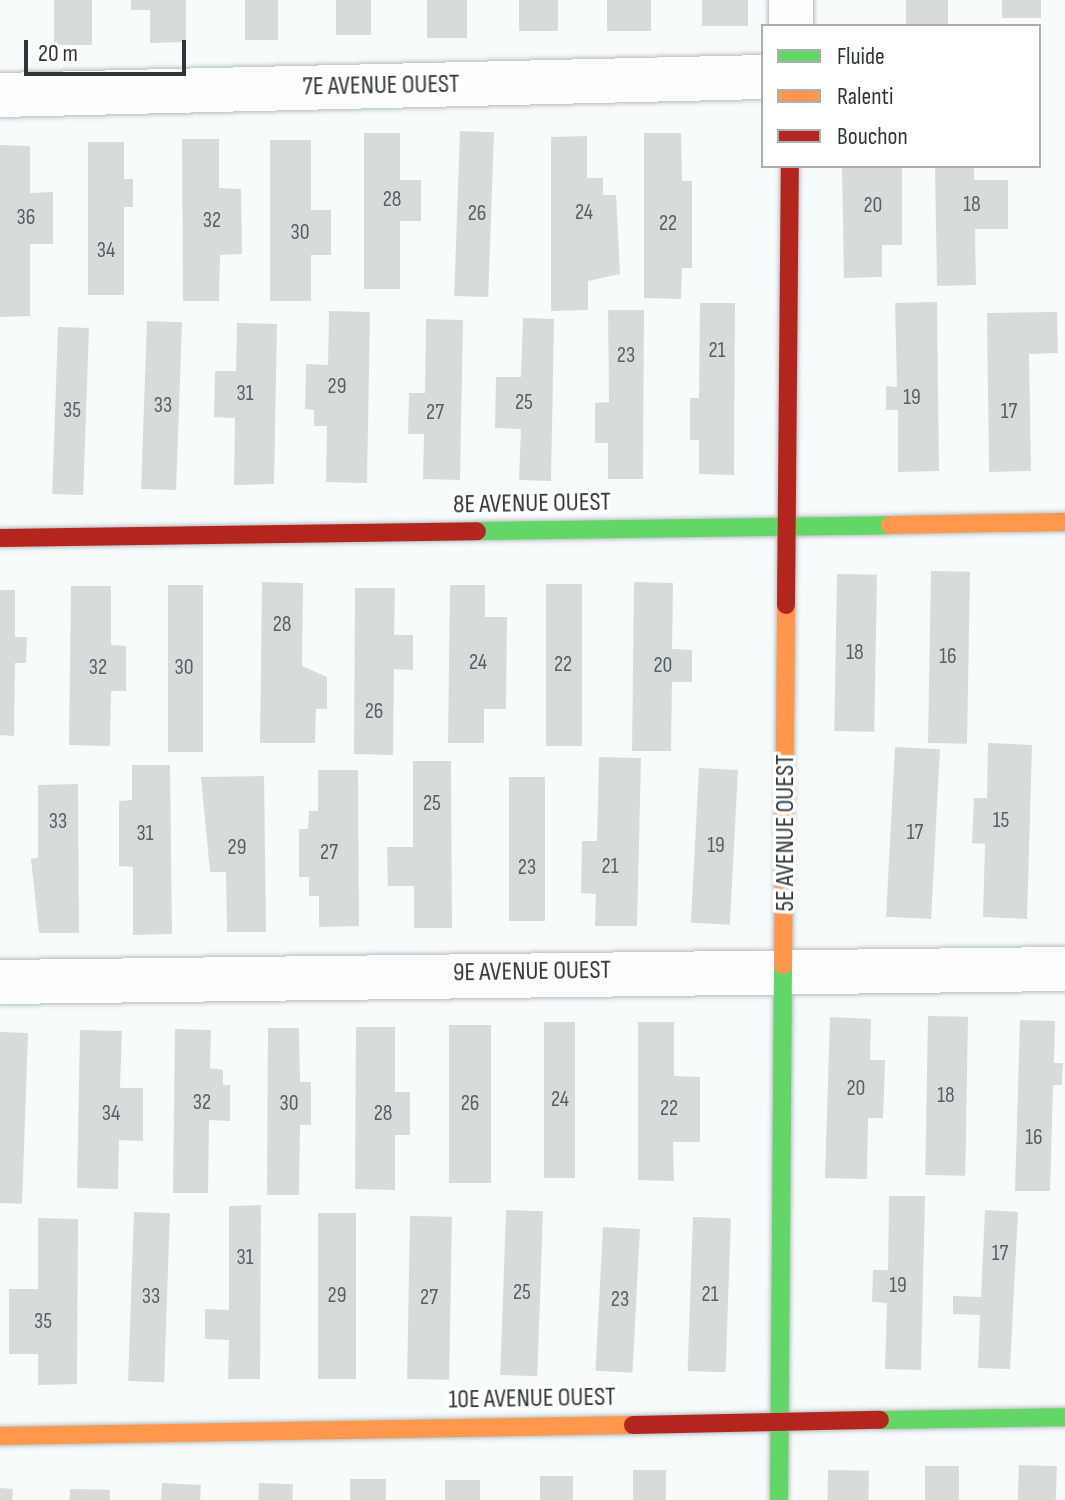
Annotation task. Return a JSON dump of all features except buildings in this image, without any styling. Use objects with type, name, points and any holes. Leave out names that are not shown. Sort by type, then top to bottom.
[{"type":"street","points":[[791,0],[791,24]]},
{"type":"street","name":"7E AVENUE OUEST","points":[[0,95],[761,77]]},
{"type":"street","name":"5E AVENUE OUEST","points":[[779,1500],[786,967],[785,526],[790,168]]},
{"type":"street","name":"8E AVENUE OUEST","points":[[0,538],[1065,522]]},
{"type":"street","name":"9E AVENUE OUEST","points":[[0,982],[786,967],[1065,969]]},
{"type":"street","name":"10E AVENUE OUEST","points":[[0,1436],[779,1419],[1065,1417]]},
{"type":"traffic: fast","points":[[477,531],[890,525]]},
{"type":"traffic: fast","points":[[779,1500],[783,965]]},
{"type":"traffic: fast","points":[[880,1420],[1065,1417]]},
{"type":"traffic: slow","points":[[890,525],[1065,522]]},
{"type":"traffic: slow","points":[[783,965],[786,605]]},
{"type":"traffic: slow","points":[[0,1436],[633,1425]]},
{"type":"traffic: jam","points":[[786,605],[790,168]]},
{"type":"traffic: jam","points":[[0,538],[477,531]]},
{"type":"traffic: jam","points":[[633,1425],[880,1420]]}]
